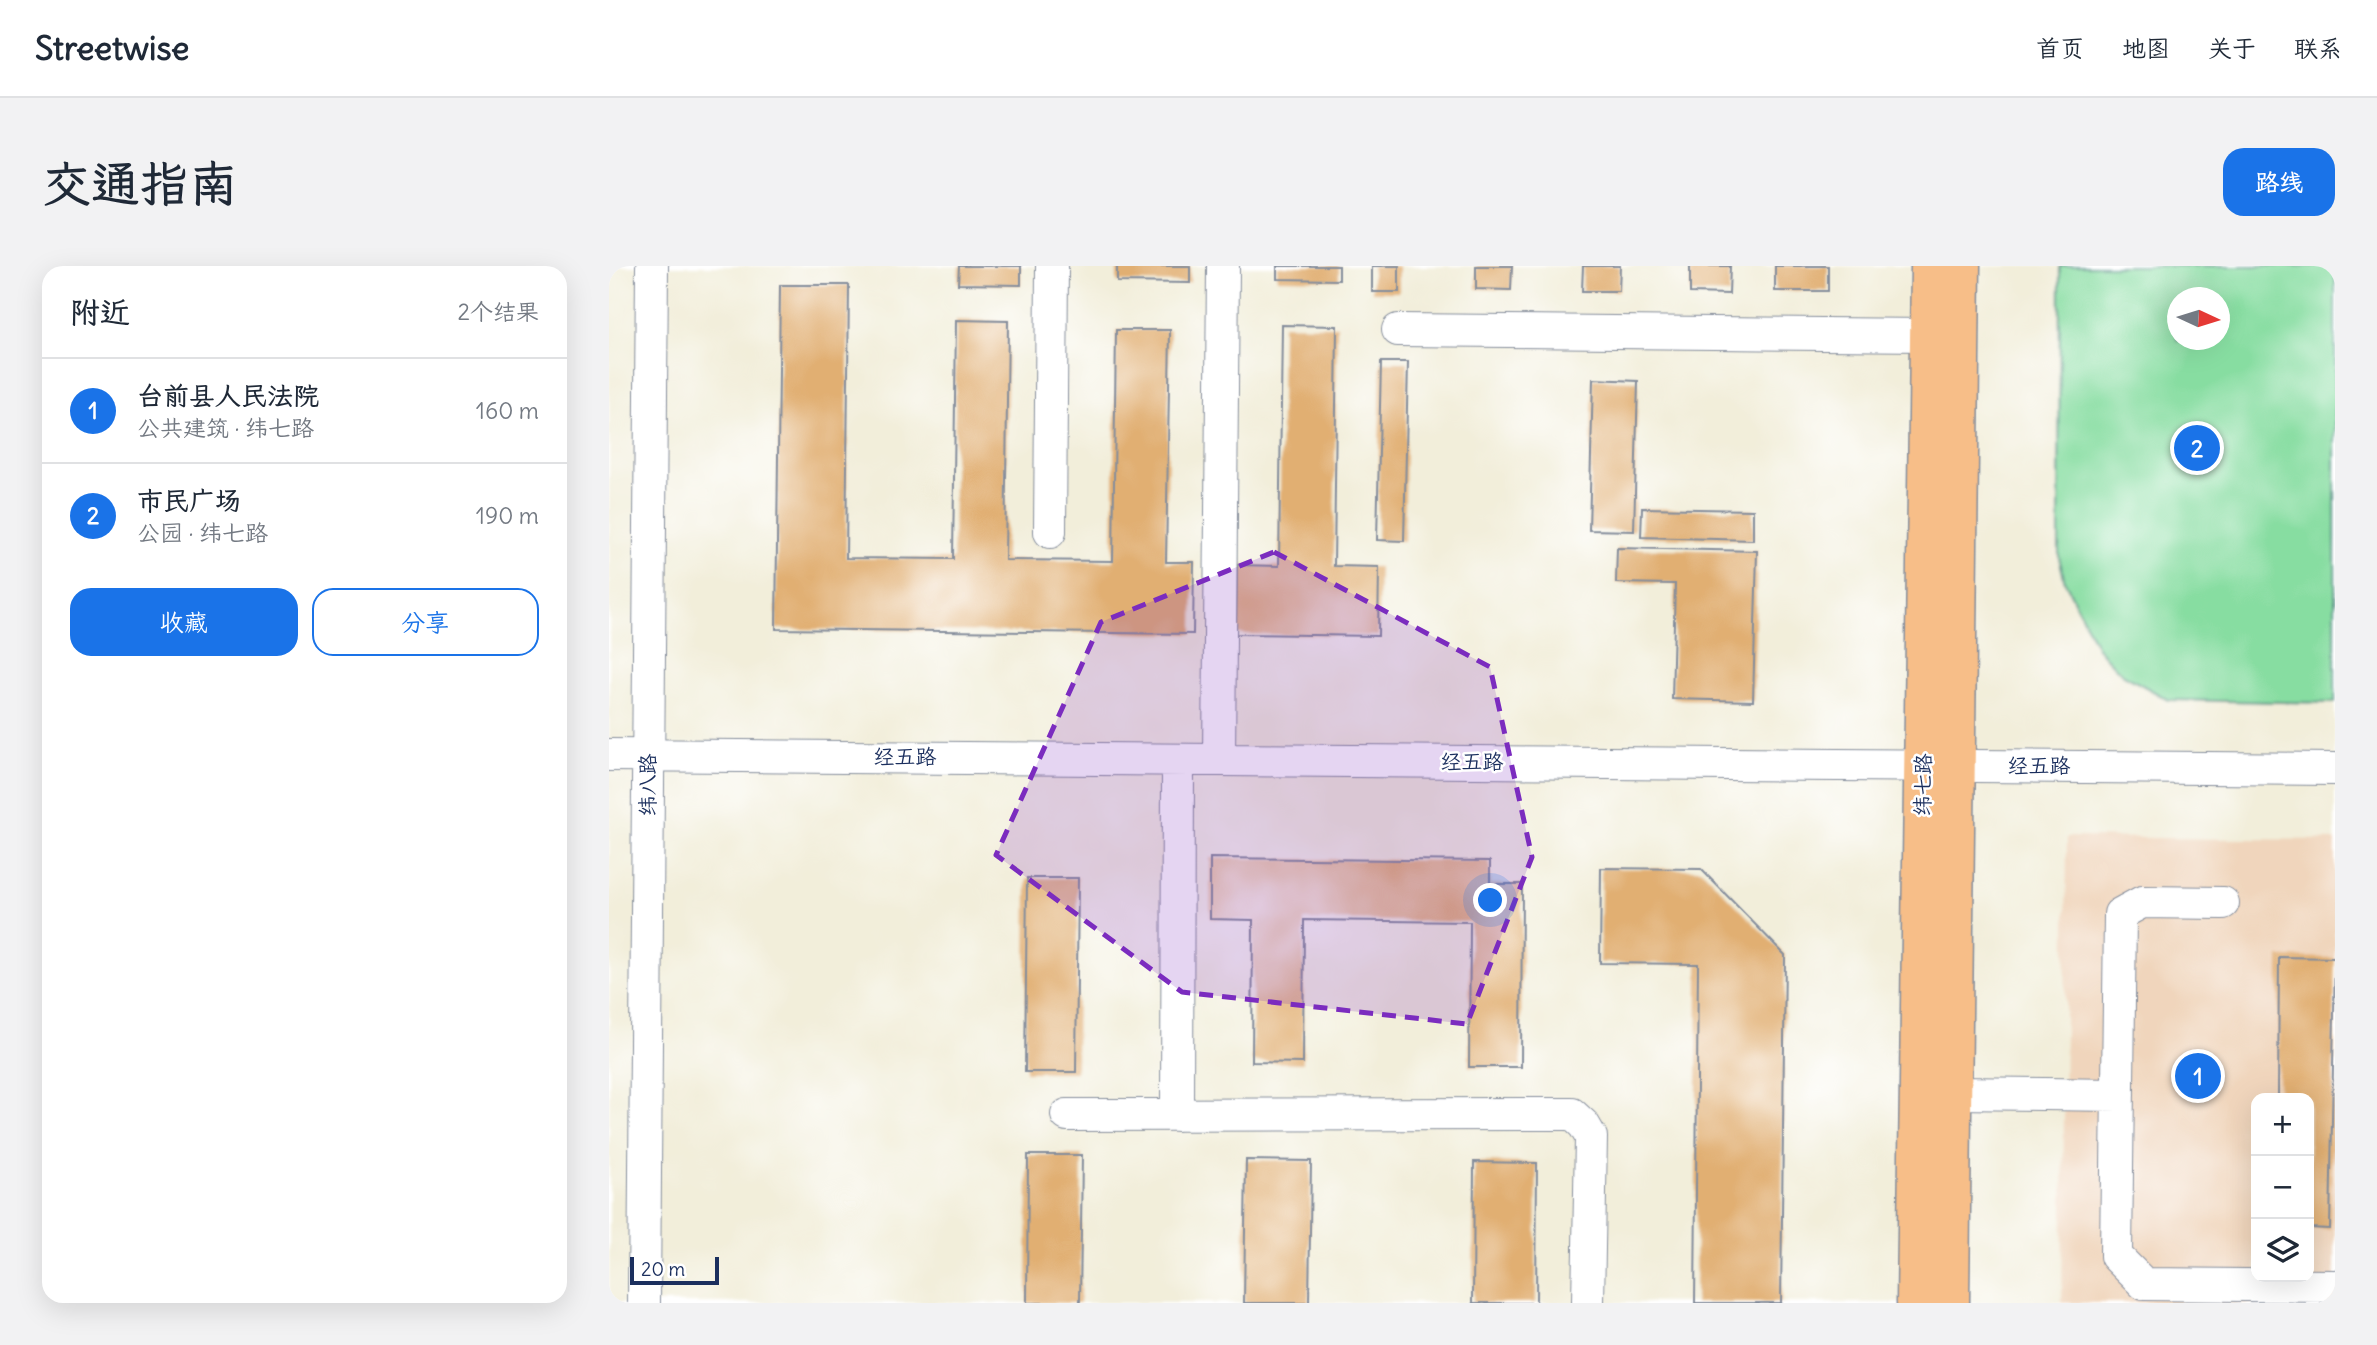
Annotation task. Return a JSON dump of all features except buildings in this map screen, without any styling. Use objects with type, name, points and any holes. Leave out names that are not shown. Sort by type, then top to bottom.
[{"type":"main road","name":"纬七路","points":[[1930,266],[1929,335],[1940,766],[1953,1093],[1950,1303]]},
{"type":"main road","name":"纬七路","points":[[1916,1303],[1961,266]]},
{"type":"street","name":"纬八路","points":[[644,1303],[652,266]]},
{"type":"street","points":[[1050,532],[1052,266]]},
{"type":"street","points":[[1219,760],[1223,266]]},
{"type":"street","points":[[1398,330],[1929,335]]},
{"type":"street","name":"经五路","points":[[609,755],[2335,769]]},
{"type":"street","points":[[1177,1115],[1178,760]]},
{"type":"street","points":[[2223,903],[2141,902],[2120,914],[2116,1256],[2144,1284],[2335,1286]]},
{"type":"street","points":[[1953,1093],[2118,1095]]},
{"type":"street","points":[[1067,1115],[1572,1114],[1591,1137],[1588,1303]]},
{"type":"highlighted area","points":[[1274,552],[1490,667],[1532,857],[1467,1024],[1182,992],[996,855],[1101,622]]},
{"type":"shaded area","points":[[2067,837],[2335,840],[2335,1303],[2062,1303]]},
{"type":"green space","points":[[2060,266],[2335,266],[2335,703],[2169,700],[2122,674],[2097,648],[2065,582],[2059,557]]},
{"type":"place","name":"市民广场","points":[[2197,448]]},
{"type":"place","name":"台前县人民法院","points":[[2198,1076]]}]
